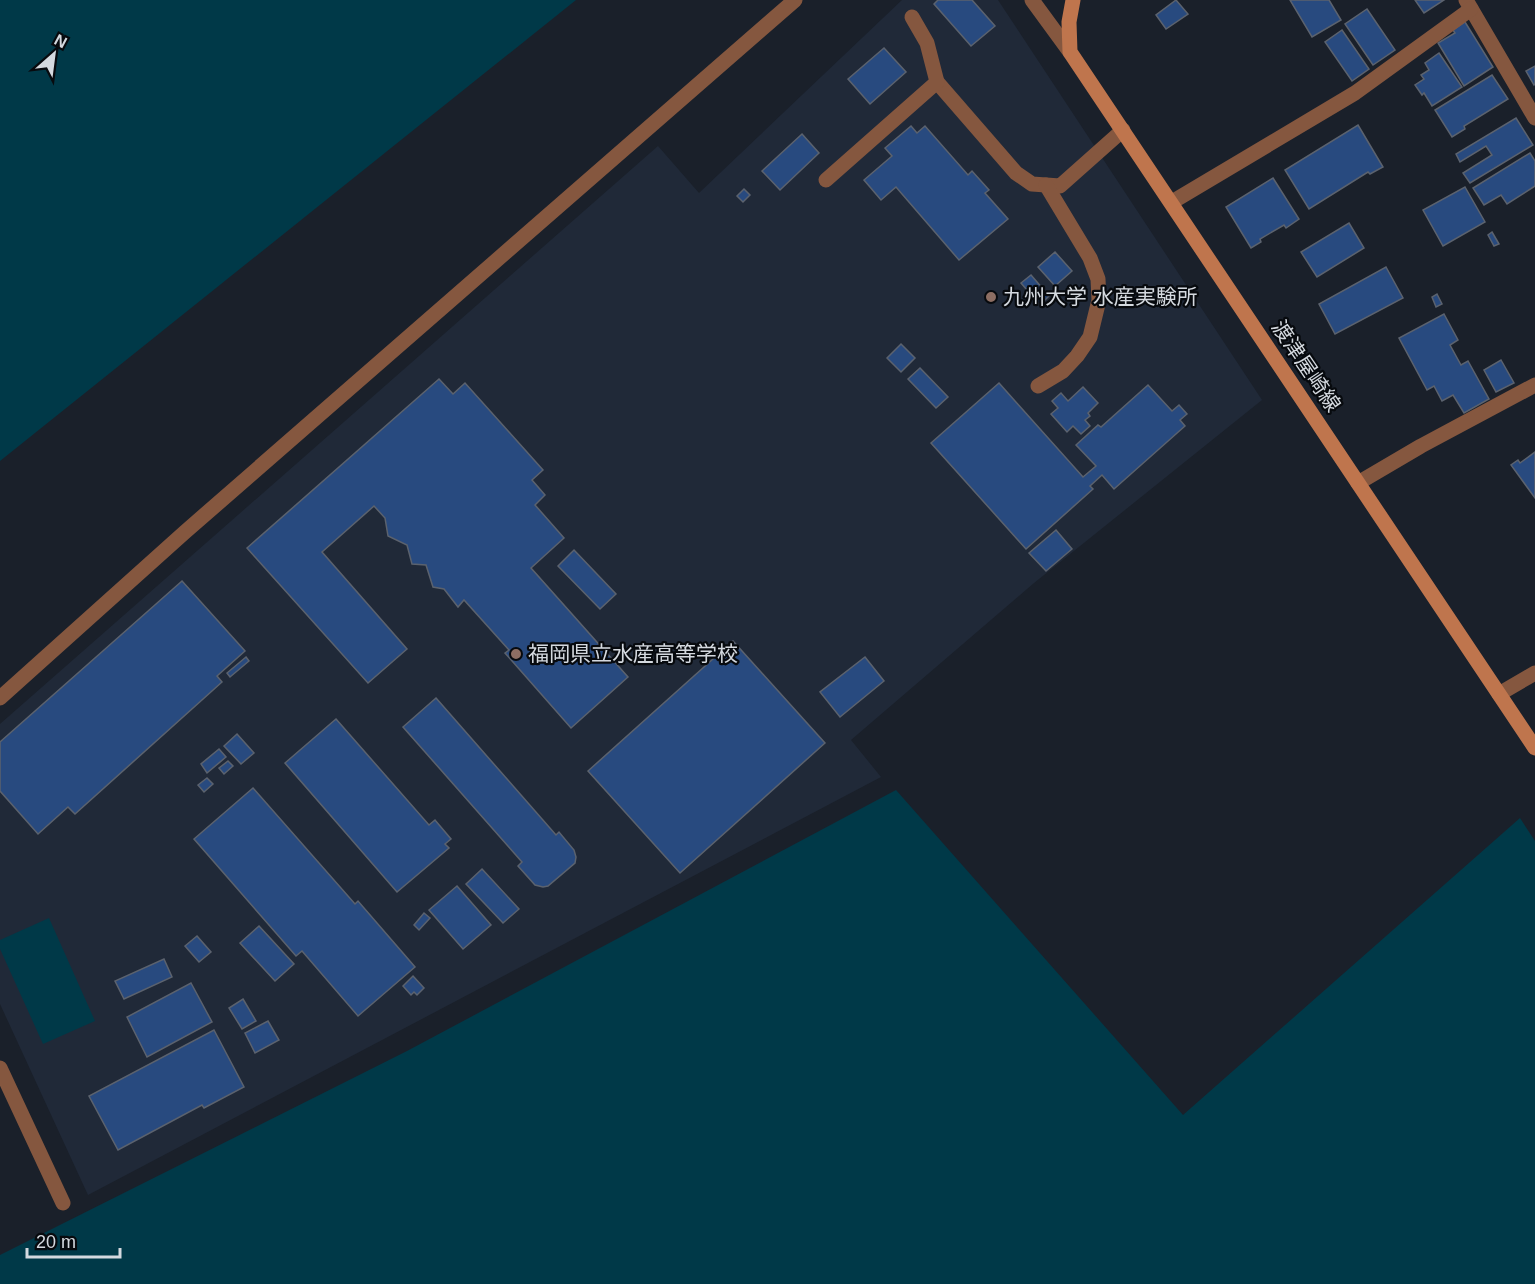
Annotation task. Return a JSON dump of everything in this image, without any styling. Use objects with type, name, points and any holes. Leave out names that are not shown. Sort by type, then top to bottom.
[{"type":"main road","points":[[1070,52],[1069,22],[1073,0]]},
{"type":"main road","name":"渡津屋崎線","points":[[1070,52],[1535,748]]},
{"type":"street","points":[[0,698],[185,532],[795,0]]},
{"type":"street","points":[[1032,0],[1070,52]]},
{"type":"street","points":[[1172,202],[1355,93],[1469,4],[1535,118]]},
{"type":"street","points":[[912,18],[927,43],[937,82],[1016,173],[1032,184],[1060,186],[1123,130]]},
{"type":"street","points":[[826,180],[937,82]]},
{"type":"street","points":[[1038,386],[1063,371],[1077,356],[1090,337],[1099,300],[1098,279],[1090,258],[1046,185]]},
{"type":"street","points":[[1358,483],[1421,446],[1535,385]]},
{"type":"street","points":[[1499,694],[1535,673]]},
{"type":"street","points":[[0,1068],[63,1203]]},
{"type":"shaded area","points":[[0,0],[576,0],[0,461]]},
{"type":"shaded area","name":"福岡県立水産高等学校","points":[[902,0],[998,0],[1262,400],[1034,583],[851,740],[881,777],[88,1195],[0,1004],[0,724],[658,146],[699,193]]},
{"type":"shaded area","points":[[896,790],[1183,1115],[1520,818],[1535,841],[1535,1284],[0,1284],[0,1255],[407,1051]]},
{"type":"shaded area","points":[[49,918],[95,1021],[43,1044],[0,949],[0,940]]},
{"type":"building","points":[[938,0],[972,0],[995,26],[971,46],[934,4]]},
{"type":"building","points":[[1176,0],[1188,14],[1166,29],[1156,15]]},
{"type":"building","points":[[1290,0],[1329,0],[1341,20],[1312,37]]},
{"type":"building","points":[[1415,0],[1444,0],[1424,13]]},
{"type":"building","points":[[1367,9],[1395,50],[1373,65],[1345,24]]},
{"type":"building","points":[[1465,22],[1493,67],[1464,86],[1438,43],[1455,33],[1453,30]]},
{"type":"building","points":[[1342,30],[1369,69],[1352,81],[1325,42]]},
{"type":"building","points":[[884,48],[906,72],[870,104],[848,79]]},
{"type":"building","points":[[1439,53],[1462,87],[1432,106],[1424,93],[1422,95],[1415,85],[1424,79],[1421,75],[1429,70],[1425,63]]},
{"type":"building","points":[[1535,66],[1535,84],[1534,85],[1526,71]]},
{"type":"building","points":[[1492,75],[1508,99],[1464,126],[1465,129],[1452,137],[1435,110]]},
{"type":"building","points":[[1516,118],[1533,145],[1470,183],[1463,173],[1492,155],[1486,146],[1460,162],[1456,154]]},
{"type":"building","points":[[1358,125],[1383,167],[1370,174],[1368,172],[1309,209],[1285,170]]},
{"type":"building","points":[[911,126],[917,133],[925,126],[968,175],[972,171],[989,190],[985,193],[1008,219],[959,260],[896,187],[881,200],[864,180],[892,156],[885,148]]},
{"type":"building","points":[[802,134],[819,153],[780,190],[762,171]]},
{"type":"building","points":[[1530,153],[1535,161],[1535,186],[1507,204],[1501,195],[1484,205],[1473,188]]},
{"type":"building","points":[[1273,178],[1299,219],[1286,228],[1284,225],[1260,239],[1261,242],[1251,248],[1226,207]]},
{"type":"building","points":[[1465,187],[1485,222],[1443,246],[1423,210]]},
{"type":"building","points":[[744,189],[750,195],[743,202],[737,196]]},
{"type":"building","points":[[1349,223],[1364,248],[1317,277],[1301,252]]},
{"type":"building","points":[[1492,232],[1499,244],[1494,246],[1488,235]]},
{"type":"building","points":[[1055,252],[1072,271],[1055,286],[1038,267]]},
{"type":"building","points":[[1386,267],[1403,298],[1335,334],[1319,304]]},
{"type":"building","points":[[1031,275],[1049,296],[1040,305],[1021,283]]},
{"type":"building","points":[[1437,294],[1442,304],[1436,307],[1432,297]]},
{"type":"building","points":[[1444,314],[1458,340],[1450,345],[1461,365],[1468,361],[1489,399],[1464,413],[1453,395],[1442,401],[1434,386],[1427,390],[1399,338]]},
{"type":"building","points":[[901,344],[915,358],[901,372],[887,358]]},
{"type":"building","points":[[1501,360],[1514,383],[1496,392],[1484,370]]},
{"type":"building","points":[[920,368],[948,397],[936,408],[908,379]]},
{"type":"building","points":[[439,379],[453,394],[465,383],[543,470],[532,480],[545,495],[535,505],[564,538],[531,568],[628,677],[571,728],[505,653],[509,650],[464,600],[458,607],[444,589],[433,587],[426,565],[412,564],[407,545],[388,536],[385,518],[374,506],[322,552],[407,649],[368,683],[247,548]]},
{"type":"building","points":[[999,383],[1083,477],[1096,466],[1076,445],[1098,425],[1101,427],[1148,385],[1172,411],[1179,405],[1187,414],[1180,420],[1185,426],[1114,489],[1102,475],[1090,486],[1093,489],[1026,549],[931,443]]},
{"type":"building","points":[[1083,387],[1098,403],[1088,413],[1090,416],[1085,420],[1090,426],[1081,434],[1073,426],[1067,432],[1051,414],[1058,408],[1052,401],[1061,393],[1068,401]]},
{"type":"building","points":[[1535,452],[1535,498],[1511,465],[1518,460],[1520,463]]},
{"type":"building","points":[[1056,530],[1072,549],[1046,571],[1029,553]]},
{"type":"building","points":[[574,550],[616,594],[600,609],[558,566]]},
{"type":"building","points":[[182,581],[245,651],[217,676],[222,682],[75,814],[68,807],[38,834],[0,791],[0,742]]},
{"type":"building","points":[[733,641],[825,743],[680,873],[588,771]]},
{"type":"building","points":[[246,657],[249,661],[230,677],[227,673]]},
{"type":"building","points":[[865,657],[884,681],[840,717],[820,692]]},
{"type":"building","points":[[436,698],[556,835],[559,832],[574,850],[575,863],[548,886],[535,885],[518,866],[522,862],[403,727]]},
{"type":"building","points":[[336,719],[429,825],[435,820],[451,839],[445,844],[449,848],[397,892],[285,763]]},
{"type":"building","points":[[237,734],[254,753],[241,764],[224,746]]},
{"type":"building","points":[[219,749],[226,757],[207,773],[201,764]]},
{"type":"building","points":[[228,761],[233,766],[224,774],[219,768]]},
{"type":"building","points":[[207,778],[213,784],[204,792],[198,785]]},
{"type":"building","points":[[253,788],[355,904],[358,901],[415,967],[358,1016],[302,951],[296,956],[194,839]]},
{"type":"building","points":[[482,869],[519,909],[503,923],[466,884]]},
{"type":"building","points":[[457,886],[491,925],[463,949],[429,910]]},
{"type":"building","points":[[424,913],[430,918],[419,930],[414,925]]},
{"type":"building","points":[[259,926],[294,964],[275,981],[240,943]]},
{"type":"building","points":[[197,936],[211,952],[199,962],[185,946]]},
{"type":"building","points":[[164,959],[172,977],[124,999],[115,981]]},
{"type":"building","points":[[413,976],[424,988],[417,995],[414,992],[411,995],[403,986]]},
{"type":"building","points":[[191,983],[212,1022],[147,1057],[127,1017]]},
{"type":"building","points":[[243,999],[256,1021],[242,1029],[229,1008]]},
{"type":"building","points":[[268,1021],[279,1040],[255,1053],[245,1033]]},
{"type":"building","points":[[214,1030],[244,1087],[204,1108],[202,1105],[118,1150],[89,1096]]},
{"type":"place","name":"九州大学 水産実験所","points":[[991,297]]},
{"type":"place","name":"福岡県立水産高等学校","points":[[516,654]]}]
